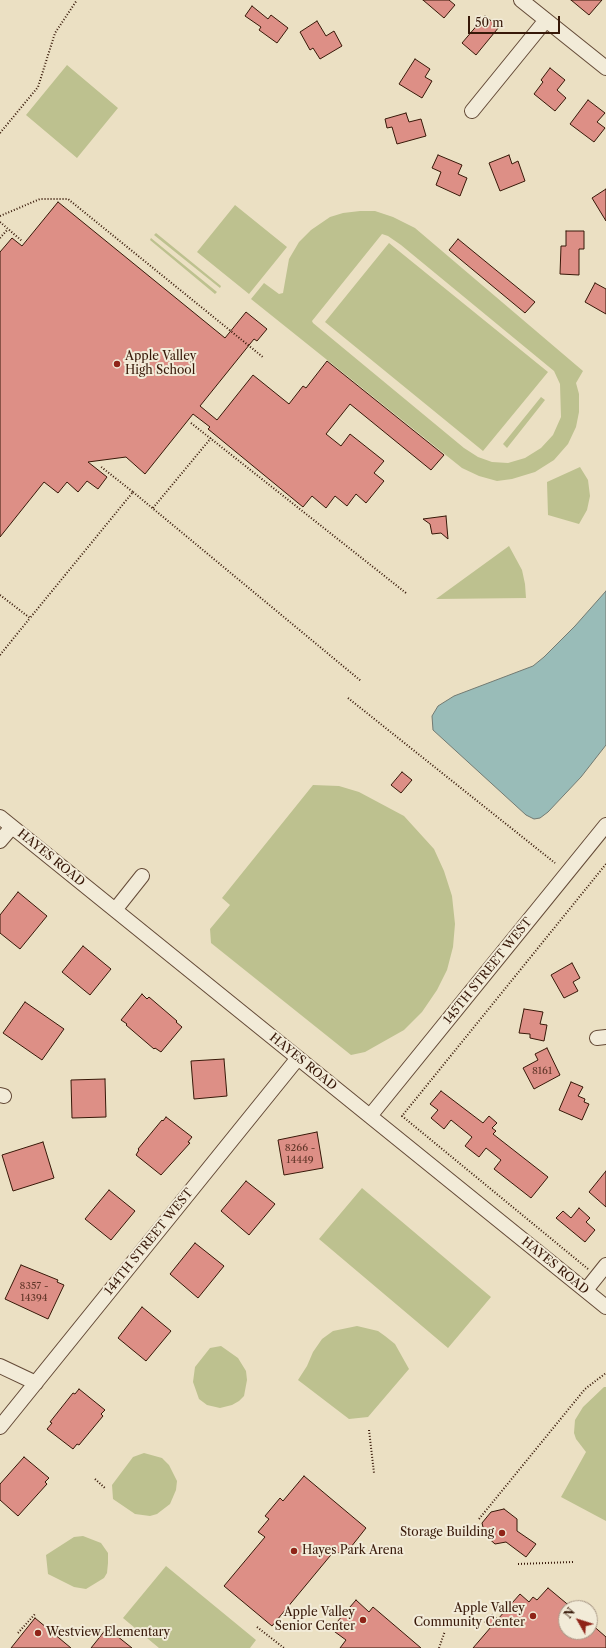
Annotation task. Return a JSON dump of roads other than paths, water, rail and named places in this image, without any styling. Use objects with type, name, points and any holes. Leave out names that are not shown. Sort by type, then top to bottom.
[{"type":"street","points":[[521,0],[606,68]]},
{"type":"street","points":[[472,111],[546,20]]},
{"type":"street","name":"HAYES ROAD","points":[[0,817],[606,1307]]},
{"type":"street","name":"145TH STREET WEST","points":[[370,1116],[606,825]]},
{"type":"street","points":[[0,841],[12,826]]},
{"type":"street","points":[[115,910],[142,876]]},
{"type":"street","name":"144TH STREET WEST","points":[[0,1427],[298,1058]]},
{"type":"street","points":[[586,1290],[606,1265]]},
{"type":"street","points":[[0,1366],[36,1383]]},
{"type":"water","points":[[606,591],[606,745],[581,777],[548,812],[540,818],[534,819],[526,815],[433,730],[432,716],[438,706],[454,696],[533,666],[575,626]]},
{"type":"place","name":"Apple Valley High School","points":[[117,364]]},
{"type":"place","name":"Storage Building","points":[[502,1533]]},
{"type":"place","name":"Hayes Park Arena","points":[[294,1551]]},
{"type":"place","name":"Apple Valley Community Center","points":[[533,1616]]},
{"type":"place","name":"Apple Valley Senior Center","points":[[363,1620]]},
{"type":"place","name":"Westview Elementary","points":[[38,1633]]}]
